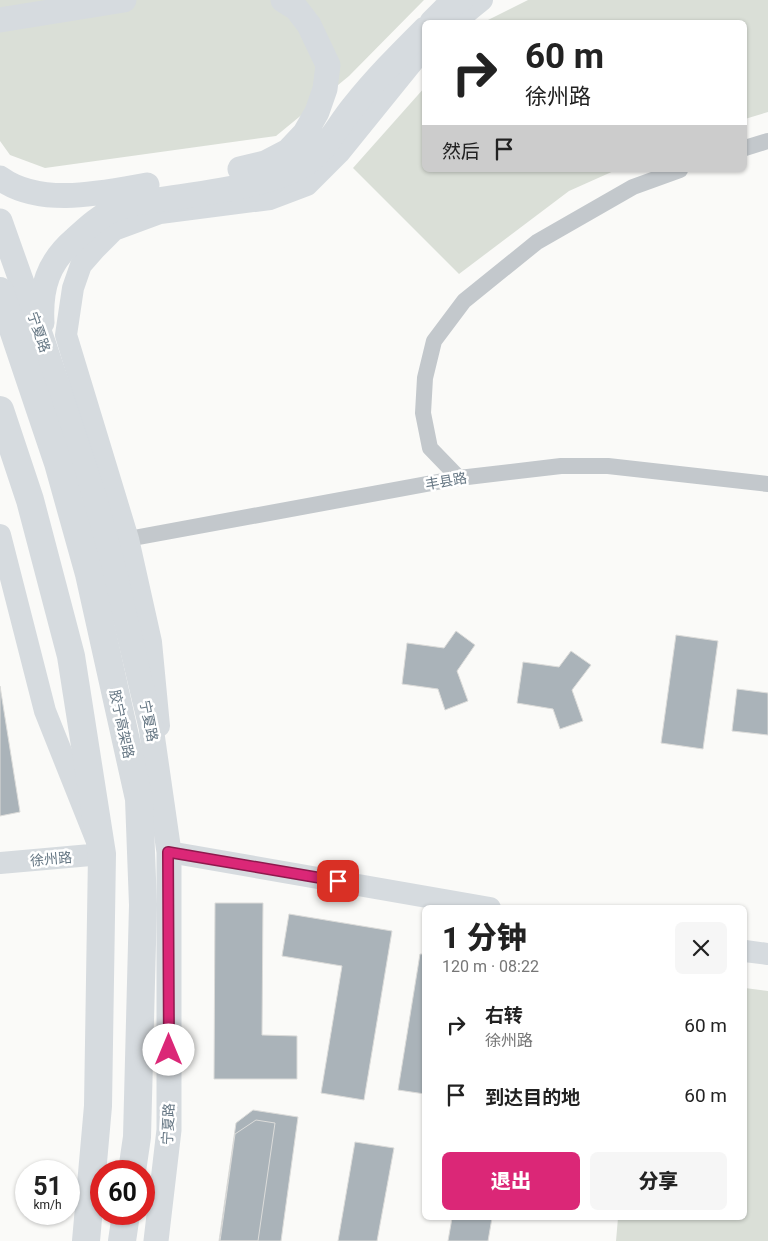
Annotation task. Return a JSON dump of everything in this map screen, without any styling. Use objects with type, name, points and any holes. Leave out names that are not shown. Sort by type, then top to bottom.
[{"type":"highway","name":"胶宁高架路","points":[[0,291],[32,348],[58,463],[89,574],[139,799],[143,905],[137,1137],[134,1160]]},
{"type":"highway","points":[[0,410],[30,500],[71,656],[102,854],[98,1106],[86,1241]]},
{"type":"highway","points":[[122,1241],[124,1225]]},
{"type":"main road","points":[[0,20],[124,0]]},
{"type":"main road","points":[[0,178],[41,195],[70,196],[114,191],[236,170],[266,163],[288,151],[305,133],[318,112],[325,89],[328,65],[309,25],[296,8],[282,0]]},
{"type":"main road","points":[[32,348],[42,313],[43,287],[53,265],[68,245],[96,220],[126,205],[265,181],[310,160],[330,141],[352,108],[377,78],[422,32]]},
{"type":"main road","name":"宁夏路","points":[[0,221],[32,348],[92,489],[112,562],[151,727],[168,852],[169,1130],[156,1241]]},
{"type":"street","points":[[448,14],[482,0]]},
{"type":"street","points":[[157,772],[159,720],[151,642],[128,539],[66,335],[73,288],[82,265],[114,230],[160,213],[270,199],[307,185],[339,153],[422,53]]},
{"type":"street","points":[[747,147],[768,141]]},
{"type":"street","points":[[459,478],[430,448],[425,422],[425,378],[434,341],[464,302],[537,242],[633,187],[674,172]]},
{"type":"street","points":[[0,299],[35,297],[68,312]]},
{"type":"street","name":"丰县路","points":[[128,539],[459,478],[561,466],[608,466],[768,484]]},
{"type":"street","points":[[0,535],[45,711],[102,854]]},
{"type":"street","points":[[168,852],[473,905]]},
{"type":"street","name":"徐州路","points":[[0,863],[102,854]]},
{"type":"street","points":[[747,951],[768,954]]},
{"type":"shaded area","points":[[0,0],[424,0],[349,76],[276,136],[45,168],[10,155],[0,141]]},
{"type":"shaded area","points":[[528,0],[768,0],[768,112],[747,118],[747,20],[488,20]]},
{"type":"shaded area","points":[[422,90],[422,172],[612,172],[569,191],[459,274],[353,168]]},
{"type":"shaded area","points":[[747,988],[768,991],[768,1241],[616,1241],[618,1220],[747,1220]]},
{"type":"building","points":[[456,631],[475,645],[457,671],[468,701],[445,710],[438,689],[402,684],[407,643],[444,648]]},
{"type":"building","points":[[676,635],[718,641],[703,749],[661,743]]},
{"type":"building","points":[[571,651],[591,665],[572,690],[583,721],[560,729],[553,709],[517,703],[523,662],[559,667]]},
{"type":"building","points":[[0,686],[20,812],[0,816]]},
{"type":"building","points":[[737,689],[768,693],[768,735],[732,731]]},
{"type":"building","points":[[215,903],[263,903],[262,1035],[297,1036],[297,1079],[214,1079]]},
{"type":"building","points":[[289,914],[392,931],[364,1100],[321,1093],[342,966],[282,956]]},
{"type":"building","points":[[420,954],[422,954],[422,1094],[398,1090]]},
{"type":"building","points":[[253,1110],[298,1117],[281,1241],[219,1241],[236,1123]]},
{"type":"building","points":[[256,1120],[275,1123],[258,1241],[220,1241],[235,1134]]},
{"type":"building","points":[[355,1142],[394,1148],[377,1241],[338,1241]]},
{"type":"building","points":[[452,1220],[492,1220],[488,1241],[448,1241]]},
{"type":"route","points":[[169,1050],[168,852],[338,881]]}]
